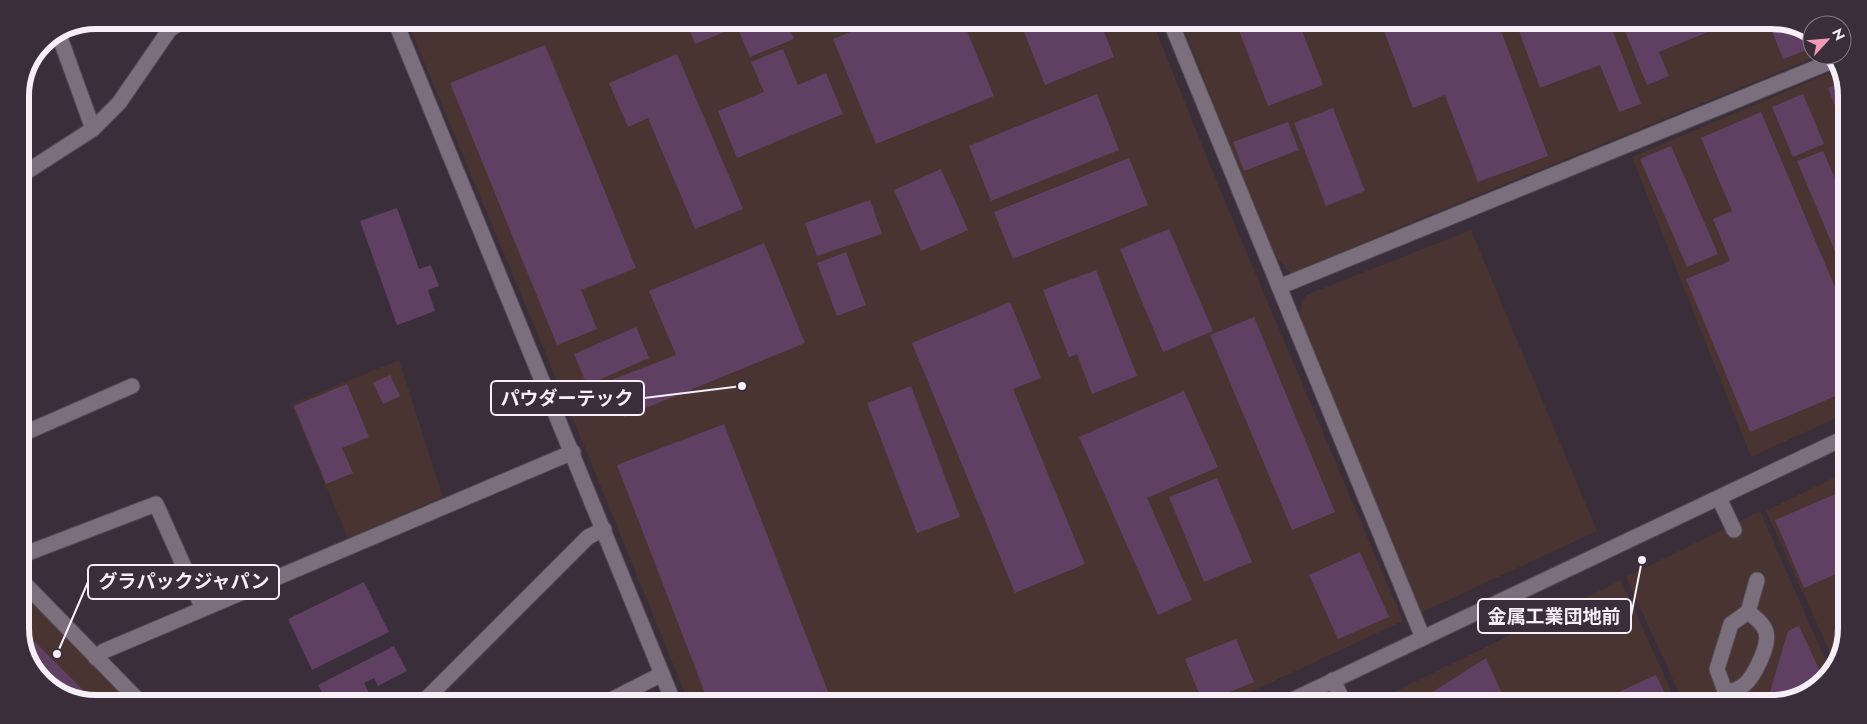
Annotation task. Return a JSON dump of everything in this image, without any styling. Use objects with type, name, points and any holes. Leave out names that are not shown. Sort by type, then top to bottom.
[{"type":"street","points":[[29,170],[93,129],[119,103],[170,29]]},
{"type":"street","points":[[398,29],[671,695]]},
{"type":"street","points":[[1173,29],[1423,638]]},
{"type":"street","points":[[60,39],[93,129]]},
{"type":"street","points":[[1279,287],[1823,65]]},
{"type":"street","points":[[29,431],[132,386]]},
{"type":"street","points":[[1303,695],[1838,441]]},
{"type":"street","points":[[96,658],[104,652],[573,452]]},
{"type":"street","points":[[1720,498],[1734,530]]},
{"type":"street","points":[[29,553],[156,504],[203,610]]},
{"type":"street","points":[[430,695],[588,537],[604,529]]},
{"type":"street","points":[[1726,695],[1717,670],[1731,624],[1748,612],[1757,580]]},
{"type":"street","points":[[29,588],[133,695]]},
{"type":"street","points":[[1733,695],[1754,673],[1764,650],[1766,633],[1759,621],[1748,612]]},
{"type":"street","points":[[621,695],[662,674]]},
{"type":"street","points":[[1334,680],[1341,695]]},
{"type":"shaded area","points":[[410,29],[1155,29],[1221,192],[1403,621],[1244,695],[686,695]]},
{"type":"shaded area","points":[[1184,29],[1772,29],[1793,32],[1802,36],[1802,62],[1400,227],[1291,274],[1271,252]]},
{"type":"shaded area","points":[[1834,71],[1838,91],[1838,417],[1751,457],[1632,157]]},
{"type":"shaded area","points":[[1471,230],[1597,531],[1414,616],[1298,315],[1306,295]]},
{"type":"shaded area","points":[[399,360],[443,497],[348,538],[291,404]]},
{"type":"shaded area","points":[[1838,475],[1838,637],[1832,657],[1766,511]]},
{"type":"shaded area","points":[[1760,511],[1827,664],[1819,676],[1809,684],[1780,695],[1680,695],[1626,577]]},
{"type":"shaded area","points":[[1621,580],[1673,695],[1388,695]]},
{"type":"shaded area","points":[[29,599],[128,695],[82,694],[58,684],[48,676],[38,662],[30,642]]},
{"type":"building","points":[[689,29],[732,29],[695,44]]},
{"type":"building","points":[[738,29],[790,29],[794,39],[750,57]]},
{"type":"building","points":[[858,29],[966,29],[994,96],[876,144],[833,39]]},
{"type":"building","points":[[1023,29],[1103,29],[1114,57],[1045,85]]},
{"type":"building","points":[[1238,29],[1301,29],[1323,85],[1268,106]]},
{"type":"building","points":[[1383,29],[1500,29],[1548,156],[1478,182],[1445,95],[1413,108]]},
{"type":"building","points":[[1518,29],[1612,29],[1641,104],[1619,112],[1600,65],[1540,88]]},
{"type":"building","points":[[1624,29],[1716,29],[1659,52],[1669,76],[1647,85]]},
{"type":"building","points":[[1771,29],[1785,30],[1802,36],[1802,52],[1783,59]]},
{"type":"building","points":[[545,45],[636,268],[581,290],[597,329],[557,345],[450,83]]},
{"type":"building","points":[[783,49],[798,85],[826,73],[843,114],[737,158],[718,111],[764,92],[751,62]]},
{"type":"building","points":[[677,54],[743,209],[695,229],[648,118],[628,127],[609,83]]},
{"type":"building","points":[[1837,84],[1838,114],[1828,88]]},
{"type":"building","points":[[1097,94],[1119,150],[991,201],[969,146]]},
{"type":"building","points":[[1803,94],[1824,144],[1793,157],[1772,107]]},
{"type":"building","points":[[1333,108],[1365,191],[1326,206],[1294,123]]},
{"type":"building","points":[[1761,112],[1838,294],[1838,395],[1750,432],[1686,279],[1730,261],[1713,219],[1732,211],[1701,138]]},
{"type":"building","points":[[1288,122],[1299,150],[1244,171],[1233,142]]},
{"type":"building","points":[[1671,146],[1718,254],[1687,267],[1640,159]]},
{"type":"building","points":[[1823,151],[1835,178],[1838,177],[1838,258],[1797,161]]},
{"type":"building","points":[[1129,158],[1148,205],[1013,259],[994,212]]},
{"type":"building","points":[[941,169],[968,230],[921,251],[894,190]]},
{"type":"building","points":[[870,200],[882,234],[817,256],[805,223]]},
{"type":"building","points":[[397,208],[419,269],[431,265],[439,286],[428,290],[435,311],[397,325],[360,221]]},
{"type":"building","points":[[1169,229],[1213,331],[1163,352],[1120,249]]},
{"type":"building","points":[[764,243],[805,343],[624,417],[609,381],[676,355],[649,291]]},
{"type":"building","points":[[846,252],[866,305],[837,316],[817,263]]},
{"type":"building","points":[[1096,270],[1137,376],[1092,394],[1077,354],[1069,357],[1043,290]]},
{"type":"building","points":[[1010,302],[1041,378],[1013,389],[1085,564],[1015,593],[912,343]]},
{"type":"building","points":[[1254,317],[1335,512],[1292,530],[1210,335]]},
{"type":"building","points":[[636,327],[649,358],[587,385],[574,354]]},
{"type":"building","points":[[390,375],[400,396],[383,404],[373,383]]},
{"type":"building","points":[[347,384],[369,437],[342,448],[353,473],[326,484],[294,406]]},
{"type":"building","points":[[911,386],[960,517],[917,533],[867,403]]},
{"type":"building","points":[[1184,391],[1218,467],[1147,498],[1192,600],[1158,615],[1079,437]]},
{"type":"building","points":[[724,424],[829,695],[706,695],[617,465]]},
{"type":"building","points":[[1217,478],[1252,562],[1204,582],[1169,497]]},
{"type":"building","points":[[1838,493],[1838,573],[1804,588],[1775,520]]},
{"type":"building","points":[[1360,552],[1389,617],[1338,639],[1309,575]]},
{"type":"building","points":[[364,582],[389,632],[312,670],[288,619]]},
{"type":"building","points":[[1799,626],[1821,673],[1809,684],[1801,688],[1780,695],[1769,695],[1788,631]]},
{"type":"building","points":[[29,636],[87,694],[74,692],[58,684],[48,676],[34,654]]},
{"type":"building","points":[[1236,639],[1254,682],[1222,695],[1200,695],[1185,659]]},
{"type":"building","points":[[394,646],[407,671],[378,686],[374,678],[364,683],[369,693],[366,695],[323,695],[318,685]]},
{"type":"building","points":[[1486,658],[1502,695],[1428,695]]},
{"type":"building","points":[[1656,675],[1666,695],[1612,695]]},
{"type":"place","name":"パウダーテック","points":[[742,386]]},
{"type":"place","name":"金属工業団地前","points":[[1642,560]]},
{"type":"place","name":"グラパックジャパン","points":[[57,654]]}]
